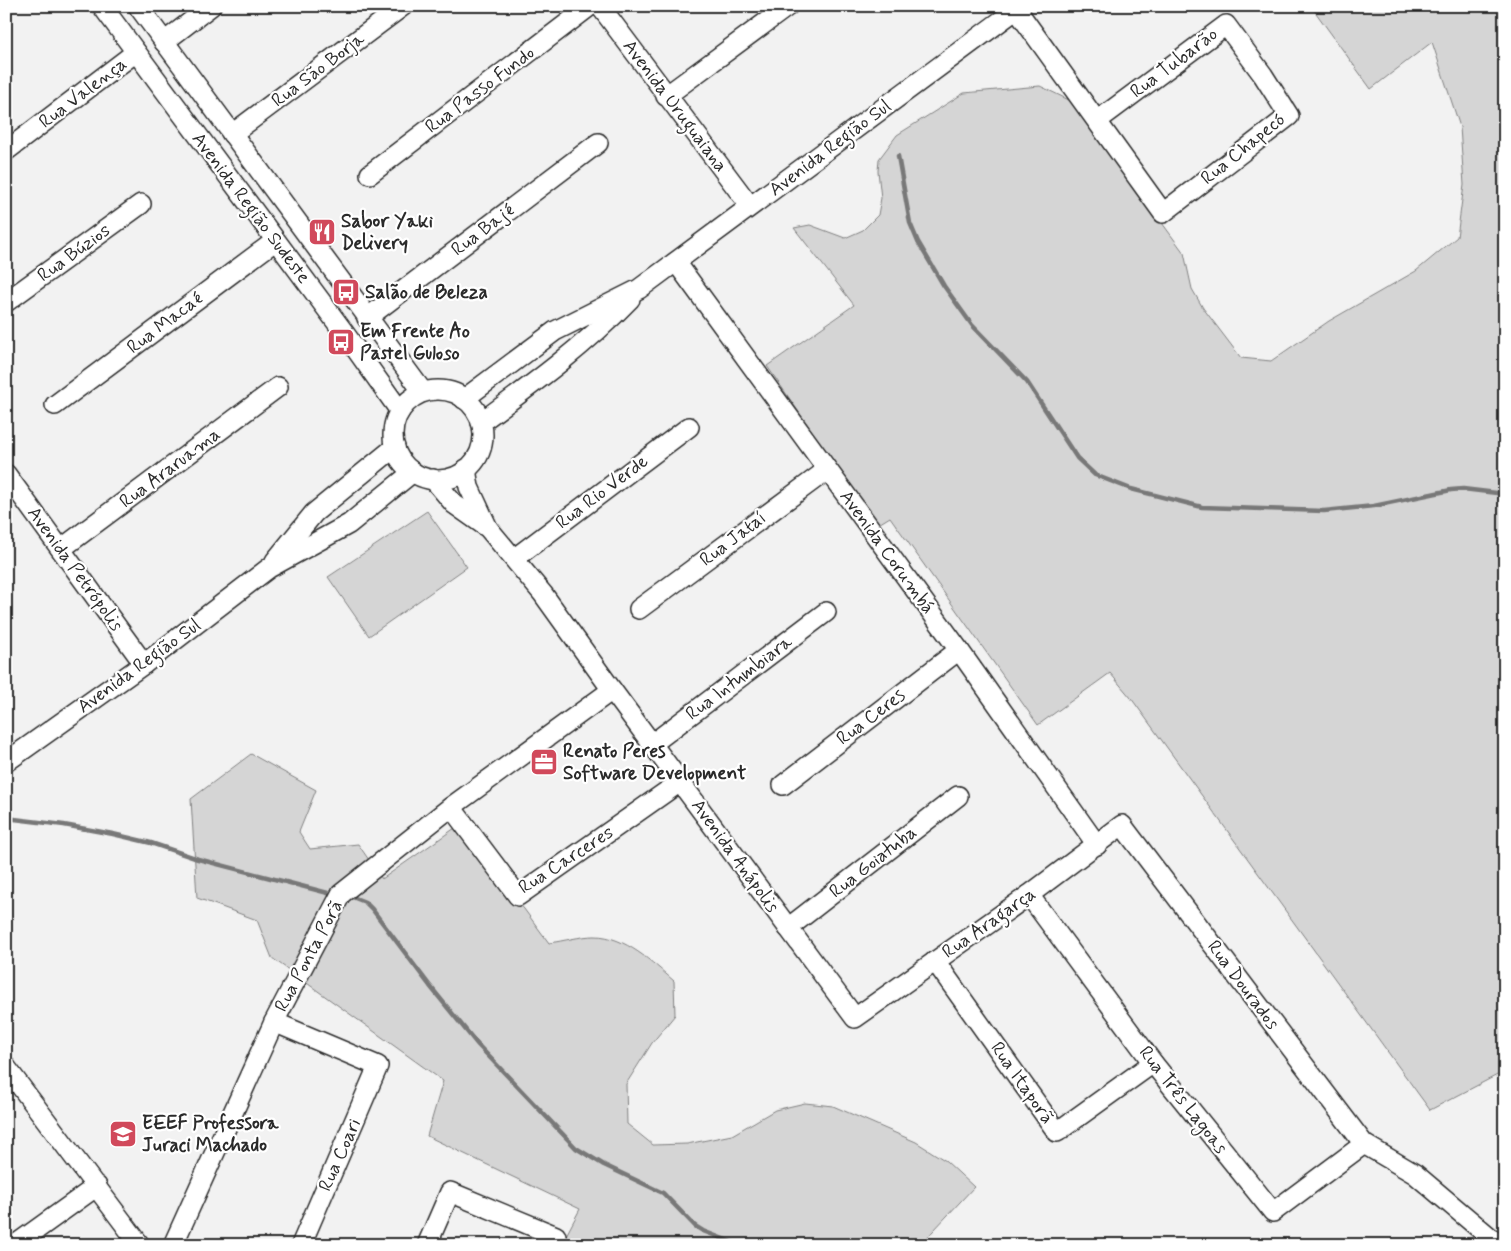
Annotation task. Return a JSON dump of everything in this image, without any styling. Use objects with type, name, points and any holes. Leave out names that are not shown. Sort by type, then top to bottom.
[{"type":"street","name":"Avenida Região Sudeste","points":[[102,6],[343,331],[400,411]]},
{"type":"street","name":"Avenida Região Sudeste","points":[[138,6],[422,392]]},
{"type":"street","points":[[164,42],[211,6]]},
{"type":"street","name":"Rua São Borja","points":[[232,134],[403,6]]},
{"type":"street","name":"Rua Passo Fundo","points":[[370,174],[590,6]]},
{"type":"street","name":"Avenida Uruguaiana","points":[[600,6],[750,206]]},
{"type":"street","points":[[666,96],[788,6]]},
{"type":"street","points":[[1017,7],[1096,121]]},
{"type":"street","name":"Avenida Região Sul","points":[[464,398],[555,331],[639,289],[1017,7]]},
{"type":"street","name":"Rua Tubarão","points":[[1096,121],[1226,25],[1263,75]]},
{"type":"street","name":"Rua Valença","points":[[6,151],[136,52]]},
{"type":"street","name":"Rua Chapecó","points":[[1096,121],[1163,212],[1290,116],[1263,75]]},
{"type":"street","name":"Rua Bajé","points":[[367,318],[598,142]]},
{"type":"street","name":"Rua Búzios","points":[[6,302],[141,204]]},
{"type":"street","name":"Rua Macaé","points":[[55,405],[275,241]]},
{"type":"street","name":"Avenida Corumbá","points":[[676,262],[959,650],[1097,845]]},
{"type":"street","name":"Avenida Região Sul","points":[[481,422],[557,366],[605,325],[639,289]]},
{"type":"street","name":"Rua Araruama","points":[[61,549],[278,387]]},
{"type":"street","points":[[444,390],[455,393],[464,398],[474,409],[481,422],[483,436],[476,459],[466,470],[448,478],[433,479],[413,472],[402,461],[395,447],[393,428],[400,411],[407,402],[422,392],[444,390]]},
{"type":"street","name":"Rua Rio Verde","points":[[515,558],[689,427]]},
{"type":"street","name":"Avenida Região Sul","points":[[270,568],[314,513],[395,447]]},
{"type":"street","name":"Avenida Anápolis","points":[[466,470],[469,487],[488,528]]},
{"type":"street","name":"Rua Jataí","points":[[639,609],[828,470]]},
{"type":"street","name":"Avenida Região Sul","points":[[6,762],[144,664],[270,568],[349,524],[413,472]]},
{"type":"street","name":"Avenida Petrópolis","points":[[6,474],[144,664]]},
{"type":"street","name":"Avenida Anápolis","points":[[433,479],[454,504],[488,528],[544,594],[612,690],[854,1018]]},
{"type":"street","name":"Rua Intumbiara","points":[[652,744],[826,612]]},
{"type":"street","name":"Rua Ceres","points":[[783,785],[959,650]]},
{"type":"street","name":"Rua Ponta Porã","points":[[173,1245],[274,1022],[341,894],[451,807],[612,690]]},
{"type":"street","name":"Rua Carceres","points":[[451,807],[518,896],[680,782]]},
{"type":"street","name":"Rua Goiatuba","points":[[788,928],[958,796]]},
{"type":"street","name":"Rua Aragarça","points":[[854,1018],[1122,826]]},
{"type":"street","name":"Rua Dourados","points":[[1122,826],[1364,1144]]},
{"type":"street","name":"Rua Três Lagoas","points":[[1028,895],[1153,1063],[1273,1212],[1364,1144]]},
{"type":"street","name":"Rua Itaporã","points":[[935,961],[1057,1132],[1153,1063]]},
{"type":"street","name":"Rua Coari","points":[[274,1022],[378,1066],[301,1245]]},
{"type":"street","points":[[6,1067],[140,1245]]},
{"type":"street","points":[[1364,1144],[1415,1174],[1499,1245]]},
{"type":"street","points":[[15,1245],[97,1186]]},
{"type":"street","points":[[427,1245],[450,1192],[554,1240]]},
{"type":"shaded area","points":[[1311,6],[1505,6],[1505,1071],[1430,1110],[1131,698],[1110,673],[1038,725],[890,517],[877,525],[767,366],[854,305],[794,228],[810,225],[845,238],[863,230],[878,215],[881,198],[878,171],[879,159],[897,135],[964,93],[1040,86],[1073,102],[1184,253],[1192,289],[1203,308],[1241,358],[1271,361],[1329,321],[1416,271],[1457,237],[1464,185],[1460,127],[1432,42],[1371,89]]},
{"type":"shaded area","points":[[427,511],[467,567],[369,636],[328,577]]},
{"type":"shaded area","points":[[251,754],[316,790],[299,832],[310,849],[358,844],[382,879],[455,828],[524,909],[549,943],[595,936],[617,940],[638,952],[674,981],[675,1015],[652,1043],[626,1084],[627,1124],[653,1145],[687,1144],[732,1135],[775,1110],[805,1103],[833,1106],[916,1142],[946,1161],[974,1187],[920,1245],[561,1245],[580,1209],[427,1136],[443,1081],[272,958],[257,920],[197,898],[191,799]]},
{"type":"waterway","points":[[898,156],[910,223],[918,242],[944,286],[972,325],[1027,382],[1077,458],[1095,475],[1131,489],[1202,507],[1324,511],[1374,506],[1451,490],[1463,489],[1505,494]]},
{"type":"waterway","points":[[6,818],[64,825],[113,834],[151,843],[198,859],[328,893]]},
{"type":"waterway","points":[[350,896],[365,902],[372,909],[430,986],[478,1045],[576,1148],[604,1165],[663,1193],[695,1226],[703,1231],[739,1245]]},
{"type":"place","name":"Sabor Yaki Delivery","points":[[322,232]]},
{"type":"place","name":"Salão de Beleza","points":[[346,292]]},
{"type":"place","name":"Em Frente Ao Pastel Guloso","points":[[341,342]]},
{"type":"place","name":"Renato Peres Software Development","points":[[544,762]]},
{"type":"place","name":"EEEF Professora Juraci Machado","points":[[123,1134]]}]
